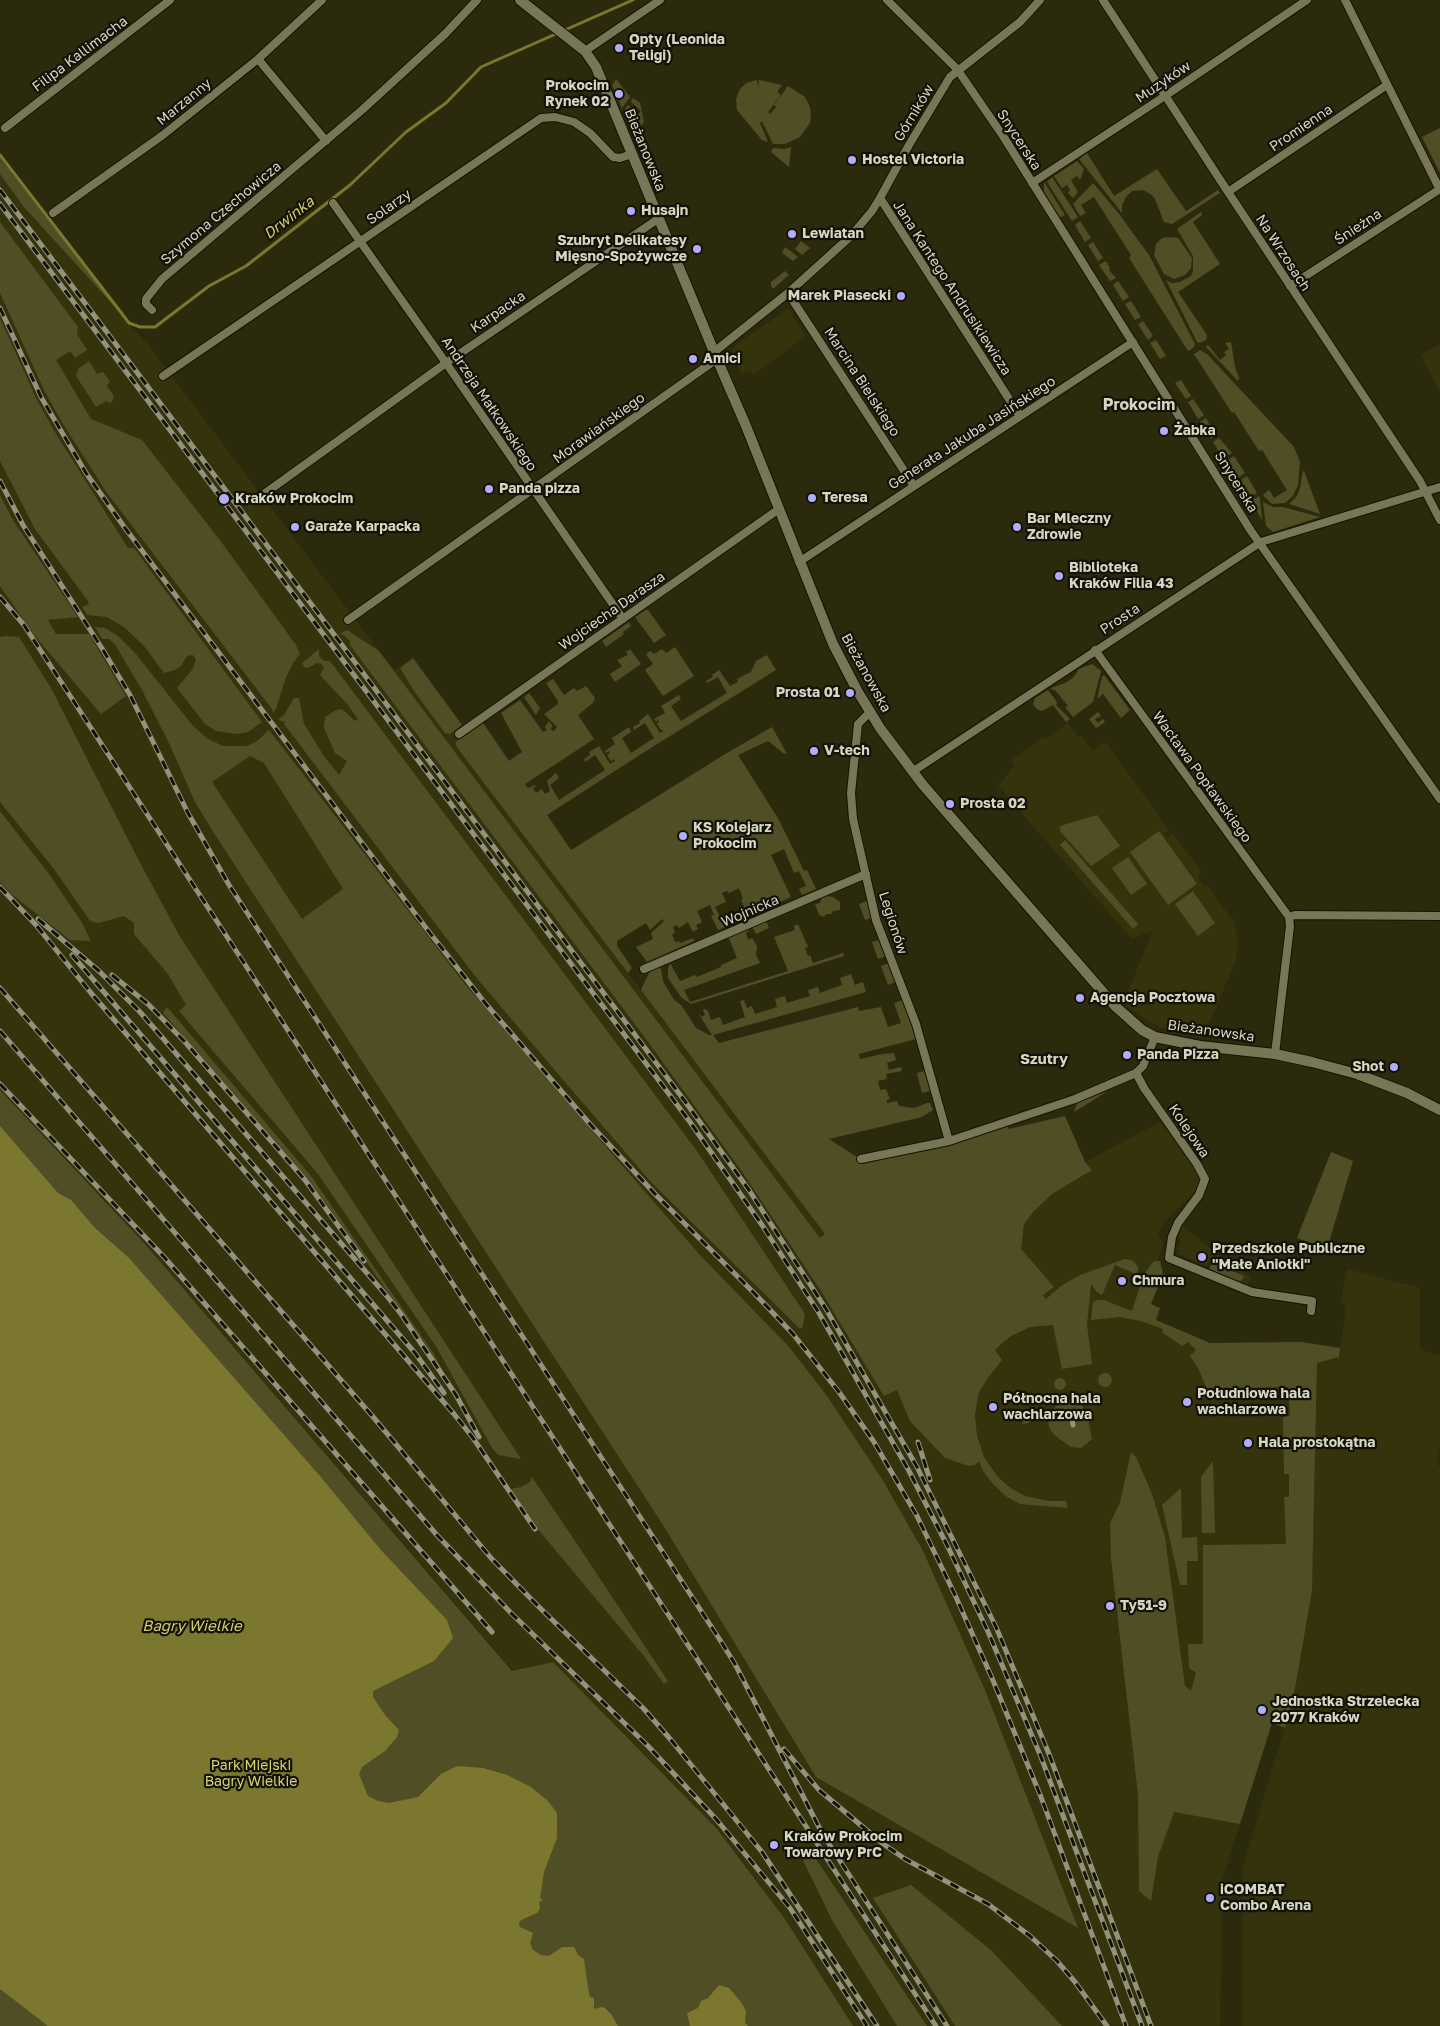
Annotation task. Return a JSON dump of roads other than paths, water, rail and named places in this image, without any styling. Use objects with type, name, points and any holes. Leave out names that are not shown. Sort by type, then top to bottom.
[{"type":"street","name":"Filipa Kallimacha","points":[[5,128],[170,0]]},
{"type":"street","name":"Marzanny","points":[[53,213],[163,135],[258,59],[322,0]]},
{"type":"street","name":"Szymona Czechowicza","points":[[152,310],[146,304],[146,299],[162,279],[326,141],[445,34],[477,0]]},
{"type":"street","name":"Bieżanowska","points":[[520,0],[585,51],[596,67],[715,356],[746,426],[833,644],[870,712],[912,772],[1115,1006],[1142,1030],[1155,1037],[1200,1046],[1274,1054],[1312,1062],[1356,1074],[1407,1093],[1440,1110]]},
{"type":"street","points":[[585,51],[660,0]]},
{"type":"street","name":"Snycerska","points":[[887,0],[957,69],[1003,136],[1252,531],[1440,799]]},
{"type":"street","name":"Górników","points":[[715,356],[851,236],[880,198],[950,77],[957,69],[1020,22],[1040,0]]},
{"type":"street","name":"Na Wrzosach","points":[[1104,0],[1425,491],[1440,520]]},
{"type":"street","name":"Muzyków","points":[[1032,183],[1307,0]]},
{"type":"street","points":[[1345,0],[1440,189]]},
{"type":"street","points":[[258,59],[326,141]]},
{"type":"street","name":"Promienna","points":[[1228,192],[1387,85]]},
{"type":"street","name":"Solarzy","points":[[163,376],[543,117],[555,116],[574,122],[590,133],[613,158],[632,154]]},
{"type":"street","name":"Śnieżna","points":[[1290,286],[1440,189]]},
{"type":"street","name":"Jana Kantego Andrusikiewicza","points":[[880,198],[1020,416]]},
{"type":"street","name":"Andrzeja Małkowskiego","points":[[333,203],[446,363],[622,620]]},
{"type":"street","name":"Karpacka","points":[[257,498],[446,363],[658,218]]},
{"type":"street","name":"Marcina Bielskiego","points":[[788,292],[914,486]]},
{"type":"street","name":"Generała Jakuba Jasińskiego","points":[[799,562],[1133,342]]},
{"type":"street","name":"Morawiańskiego","points":[[348,620],[533,491],[715,356]]},
{"type":"street","name":"Prosta","points":[[912,772],[1261,542],[1440,487]]},
{"type":"street","name":"Wojciecha Darasza","points":[[459,734],[779,509]]},
{"type":"street","name":"Wacława Popławskiego","points":[[1095,650],[1289,917]]},
{"type":"street","name":"Legionów","points":[[870,712],[858,724],[851,793],[853,819],[876,920],[919,1031],[949,1141]]},
{"type":"street","name":"Wojnicka","points":[[644,970],[866,874]]},
{"type":"street","points":[[1274,1054],[1290,926],[1289,917],[1294,915],[1440,916]]},
{"type":"street","points":[[860,1159],[949,1141],[1075,1099],[1136,1073],[1143,1066],[1155,1037]]},
{"type":"street","name":"Kolejowa","points":[[1136,1073],[1205,1179],[1199,1195],[1178,1223],[1172,1237],[1169,1258],[1252,1292],[1312,1301],[1311,1311]]},
{"type":"water","name":"Bagry Wielkie","points":[[0,1126],[58,1193],[71,1200],[95,1228],[129,1258],[320,1476],[380,1549],[447,1620],[453,1638],[434,1661],[373,1691],[373,1697],[385,1715],[399,1730],[397,1737],[385,1751],[362,1767],[359,1774],[368,1796],[378,1801],[389,1803],[418,1797],[441,1774],[457,1766],[483,1768],[507,1775],[531,1787],[548,1801],[557,1813],[557,1838],[544,1872],[540,1898],[543,1900],[539,1902],[540,1909],[537,1913],[521,1920],[519,1923],[520,1927],[533,1933],[530,1943],[533,1950],[541,1955],[549,1956],[562,1947],[574,1947],[578,1955],[584,1959],[590,1997],[594,1998],[594,2009],[605,2008],[618,2026],[48,2026],[0,1989]]},
{"type":"water","points":[[719,1985],[729,1988],[741,2002],[746,2011],[745,2023],[748,2026],[690,2026],[687,2013],[698,2008],[701,2001],[708,1998]]},
{"type":"waterway","name":"Drwinka","points":[[0,155],[129,323],[140,327],[155,327],[209,286],[246,266],[350,185],[406,132],[446,103],[481,67],[633,0]]},
{"type":"railway","points":[[0,190],[684,1100],[749,1190],[826,1309],[917,1467],[996,1627],[1049,1754],[1151,2026]]},
{"type":"railway","points":[[0,204],[690,1122],[762,1225],[819,1313],[909,1471],[949,1549],[989,1634],[1041,1757],[1142,2026]]},
{"type":"railway","points":[[0,308],[41,397],[86,473],[125,528],[426,928],[485,1003],[589,1123],[656,1195],[793,1334],[839,1392],[874,1442],[917,1516],[992,1678],[1041,1797],[1126,2026]]},
{"type":"railway","points":[[0,481],[23,525],[130,695],[188,813],[229,885],[720,1640],[735,1664],[822,1833],[947,2026]]},
{"type":"railway","points":[[0,597],[24,625],[936,2026]]},
{"type":"railway","points":[[0,887],[36,925],[91,993],[454,1414],[473,1438],[535,1529]]},
{"type":"railway","points":[[38,919],[99,971],[140,1012],[386,1295],[456,1395],[479,1437]]},
{"type":"railway","points":[[72,955],[415,1353],[444,1393]]},
{"type":"railway","points":[[112,975],[148,1004],[185,1042],[305,1180],[364,1261]]},
{"type":"railway","points":[[0,988],[374,1418],[491,1558],[644,1709],[671,1740],[762,1852],[877,2026]]},
{"type":"railway","points":[[0,1031],[436,1534],[510,1612],[648,1746],[716,1819],[790,1908],[867,2026]]},
{"type":"railway","points":[[0,1084],[164,1257],[492,1632]]},
{"type":"railway","points":[[1071,1412],[1073,1425]]},
{"type":"railway","points":[[918,1442],[930,1480]]},
{"type":"railway","points":[[784,1749],[819,1790],[882,1843],[905,1859],[988,1904],[1030,1936],[1057,1961],[1075,1982],[1107,2026]]},
{"type":"place","name":"Opty (Leonida Teligi)","points":[[619,48]]},
{"type":"place","name":"Prokocim Rynek 02","points":[[619,94]]},
{"type":"place","name":"Hostel Victoria","points":[[852,160]]},
{"type":"place","name":"Husajn","points":[[631,211]]},
{"type":"place","name":"Lewiatan","points":[[792,234]]},
{"type":"place","name":"Szubryt Delikatesy Mięsno-Spożywcze","points":[[697,249]]},
{"type":"place","name":"Marek Piasecki","points":[[901,296]]},
{"type":"place","name":"Amici","points":[[693,359]]},
{"type":"place","name":"Żabka","points":[[1164,431]]},
{"type":"place","name":"Panda pizza","points":[[489,489]]},
{"type":"place","name":"Teresa","points":[[812,498]]},
{"type":"place","name":"Kraków Prokocim","points":[[224,499]]},
{"type":"place","name":"Garaże Karpacka","points":[[295,527]]},
{"type":"place","name":"Bar Mleczny Zdrowie","points":[[1017,527]]},
{"type":"place","name":"Biblioteka Kraków Filia 43","points":[[1059,576]]},
{"type":"place","name":"Prosta 01","points":[[850,693]]},
{"type":"place","name":"V-tech","points":[[814,751]]},
{"type":"place","name":"Prosta 02","points":[[950,804]]},
{"type":"place","name":"KS Kolejarz Prokocim","points":[[683,836]]},
{"type":"place","name":"Agencja Pocztowa","points":[[1080,998]]},
{"type":"place","name":"Panda Pizza","points":[[1127,1055]]},
{"type":"place","name":"Shot","points":[[1394,1067]]},
{"type":"place","name":"Przedszkole Publiczne \"Małe Aniołki\"","points":[[1202,1257]]},
{"type":"place","name":"Chmura","points":[[1122,1281]]},
{"type":"place","name":"Południowa hala wachlarzowa","points":[[1187,1402]]},
{"type":"place","name":"Północna hala wachlarzowa","points":[[993,1407]]},
{"type":"place","name":"Hala prostokątna","points":[[1248,1443]]},
{"type":"place","name":"Ty51-9","points":[[1110,1606]]},
{"type":"place","name":"Jednostka Strzelecka 2077 Kraków","points":[[1262,1710]]},
{"type":"place","name":"Kraków Prokocim Towarowy PrC","points":[[774,1845]]},
{"type":"place","name":"iCOMBAT Combo Arena","points":[[1210,1898]]},
{"type":"district","name":"Prokocim","points":[[1139,405]]},
{"type":"district","name":"Szutry","points":[[1044,1059]]},
{"type":"park label","name":"Park Miejski Bagry Wielkie","points":[[251,1774]]}]
